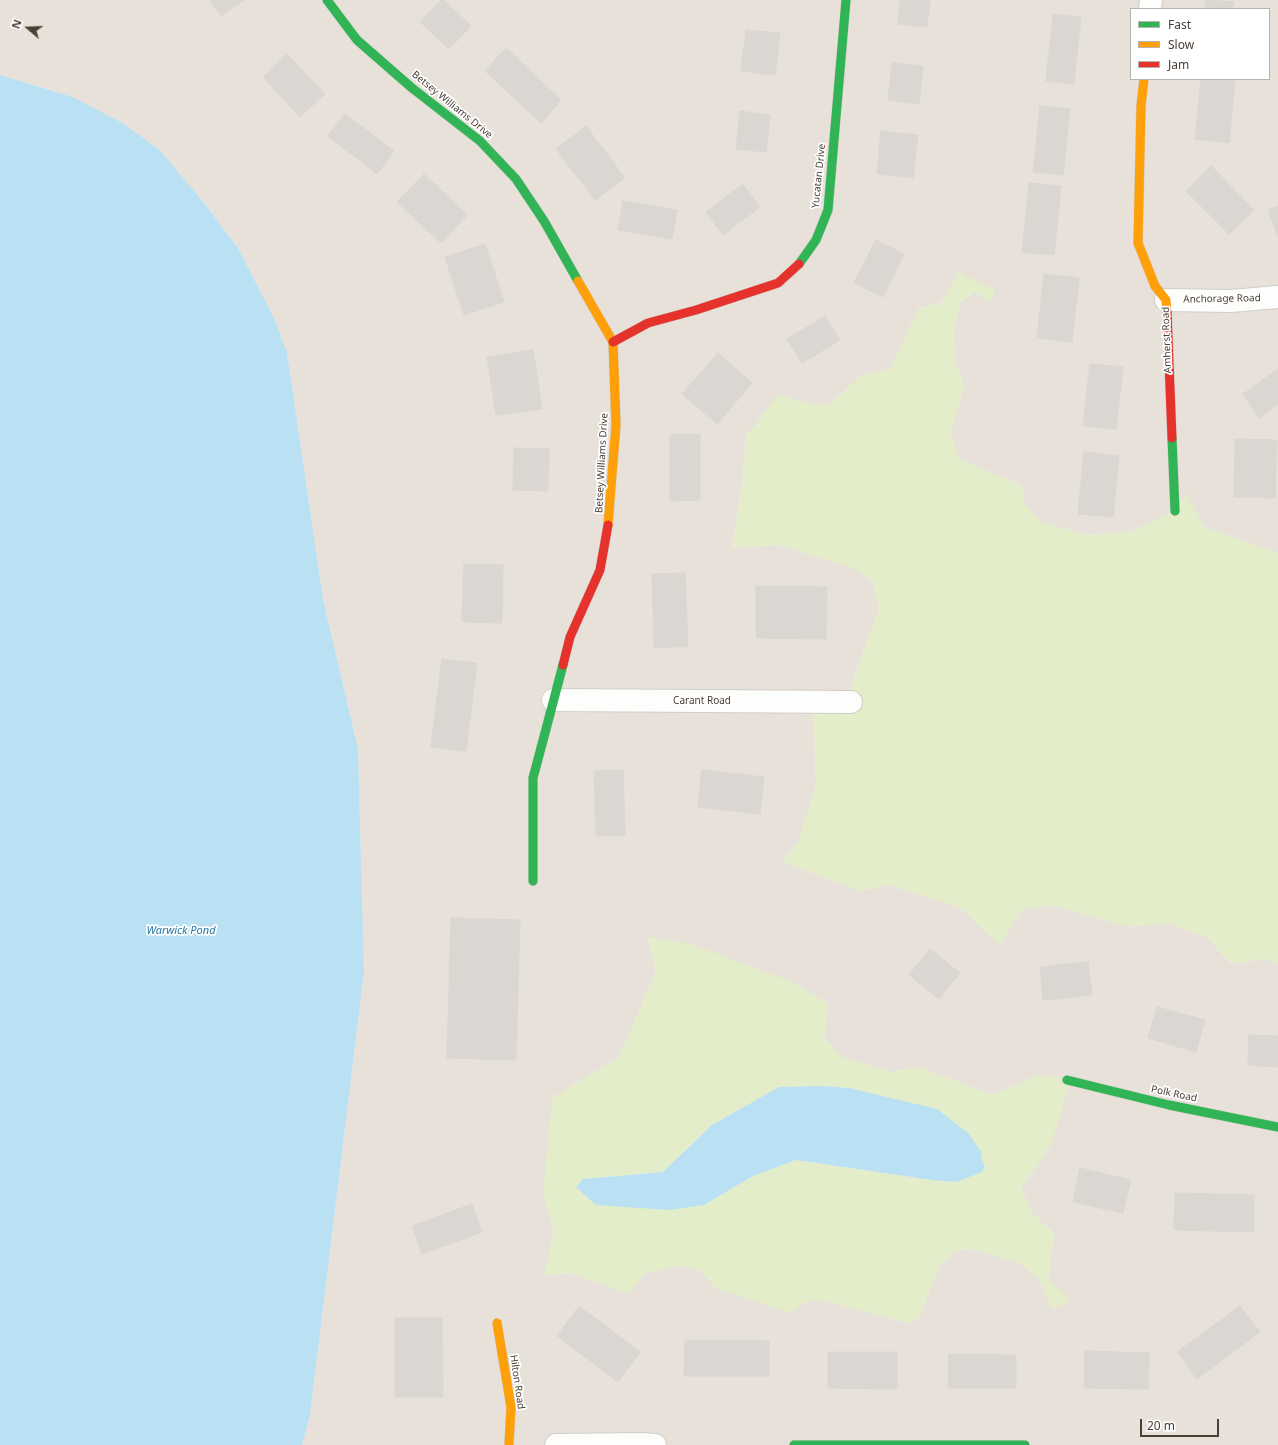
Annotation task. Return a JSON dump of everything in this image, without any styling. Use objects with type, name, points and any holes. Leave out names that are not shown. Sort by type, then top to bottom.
[{"type":"street","name":"Betsey Williams Drive","points":[[326,0],[357,40],[412,88],[480,141],[516,179],[544,221],[613,342],[616,425],[609,520],[600,570],[570,637],[533,778],[533,881]]},
{"type":"street","name":"Yucatan Drive","points":[[613,342],[648,323],[696,310],[778,283],[802,262],[816,240],[828,210],[846,0]]},
{"type":"street","name":"Amherst Road","points":[[1144,80],[1141,106],[1138,243],[1155,286],[1166,300],[1175,511]]},
{"type":"street","name":"Anchorage Road","points":[[1166,300],[1231,301],[1278,298]]},
{"type":"street","name":"Carant Road","points":[[553,700],[851,702]]},
{"type":"street","name":"Polk Road","points":[[1067,1080],[1169,1105],[1278,1127]]},
{"type":"street","name":"Hilton Road","points":[[497,1323],[511,1407],[509,1445]]},
{"type":"street","points":[[556,1445],[656,1445]]},
{"type":"street","points":[[794,1445],[1025,1445]]},
{"type":"shaded area","points":[[0,0],[1278,0],[1278,553],[1204,527],[1175,511],[1131,531],[1087,535],[1041,522],[1024,504],[1022,486],[959,459],[950,434],[964,386],[955,362],[954,328],[960,302],[975,292],[960,272],[941,303],[919,308],[890,369],[861,376],[829,404],[815,405],[777,395],[754,428],[746,433],[743,478],[732,547],[779,545],[853,568],[872,581],[879,609],[846,699],[813,703],[816,785],[798,843],[782,861],[860,891],[888,885],[960,907],[1000,945],[1021,910],[1051,905],[1130,927],[1168,923],[1208,938],[1231,964],[1265,959],[1278,963],[1278,1445],[302,1445],[310,1415],[364,972],[358,749],[323,599],[287,352],[273,316],[238,248],[208,208],[161,151],[73,97],[0,75]],"holes":[[[648,938],[792,982],[828,1004],[824,1038],[843,1058],[892,1072],[918,1067],[993,1095],[1038,1075],[1051,1145],[1021,1188],[1033,1214],[1054,1233],[1048,1279],[1053,1309],[1038,1278],[1020,1263],[971,1249],[955,1251],[940,1266],[919,1317],[909,1323],[821,1300],[805,1302],[717,1289],[700,1270],[679,1266],[645,1273],[628,1294],[571,1273],[545,1275],[554,1230],[552,1098],[619,1057],[656,972]]]},
{"type":"green space","points":[[959,272],[995,290],[991,302],[975,292],[961,301],[954,328],[955,362],[964,386],[950,434],[959,459],[1022,486],[1024,504],[1042,522],[1087,535],[1131,531],[1175,511],[1186,493],[1204,527],[1278,553],[1278,963],[1265,959],[1231,964],[1208,938],[1168,923],[1130,927],[1051,905],[1021,910],[1000,946],[960,907],[888,885],[860,891],[782,861],[798,843],[816,785],[813,703],[846,699],[879,609],[872,581],[853,568],[779,545],[732,548],[743,478],[746,433],[754,427],[777,395],[815,405],[829,404],[861,376],[890,369],[919,308],[941,303]]},
{"type":"green space","points":[[648,937],[691,944],[792,982],[828,1004],[824,1038],[844,1058],[892,1072],[918,1067],[993,1095],[1038,1075],[1065,1079],[1069,1087],[1051,1145],[1021,1188],[1033,1214],[1054,1233],[1048,1279],[1071,1300],[1053,1309],[1038,1278],[1020,1263],[971,1249],[955,1251],[940,1266],[919,1317],[909,1323],[821,1300],[805,1302],[791,1313],[717,1289],[700,1270],[679,1266],[645,1273],[629,1294],[571,1273],[544,1275],[554,1231],[543,1195],[552,1098],[619,1057],[656,972]],"holes":[[[822,1086],[849,1088],[932,1180],[796,1160],[753,1176],[704,1205],[576,1187],[583,1179],[663,1172],[712,1125],[779,1087]]]},
{"type":"water","name":"Warwick Pond","points":[[0,75],[73,97],[122,123],[161,151],[208,208],[238,248],[273,316],[287,352],[323,599],[358,749],[364,972],[310,1415],[302,1445],[0,1445]]},
{"type":"water","points":[[822,1086],[849,1088],[937,1109],[968,1133],[982,1153],[981,1159],[985,1166],[982,1172],[956,1182],[932,1180],[796,1160],[753,1176],[704,1205],[669,1210],[596,1205],[576,1187],[583,1179],[663,1172],[712,1125],[779,1087]]},
{"type":"building","points":[[210,0],[244,0],[221,16]]},
{"type":"building","points":[[441,0],[444,0],[471,26],[449,49],[420,22]]},
{"type":"building","points":[[900,0],[930,0],[927,27],[898,24]]},
{"type":"building","points":[[1206,0],[1234,2],[1233,8],[1205,8]]},
{"type":"building","points":[[1053,14],[1081,17],[1074,84],[1046,81]]},
{"type":"building","points":[[746,30],[780,33],[775,75],[741,71]]},
{"type":"building","points":[[506,48],[561,100],[541,123],[485,71]]},
{"type":"building","points":[[287,54],[325,94],[300,117],[263,77]]},
{"type":"building","points":[[892,63],[923,66],[919,104],[888,100]]},
{"type":"building","points":[[1201,80],[1235,81],[1229,143],[1195,139]]},
{"type":"building","points":[[1040,106],[1070,109],[1063,175],[1033,172]]},
{"type":"building","points":[[740,111],[770,115],[766,152],[736,149]]},
{"type":"building","points":[[345,114],[394,151],[377,174],[328,136]]},
{"type":"building","points":[[586,126],[625,178],[595,200],[556,149]]},
{"type":"building","points":[[881,131],[918,135],[913,178],[877,174]]},
{"type":"building","points":[[1211,166],[1254,210],[1229,234],[1186,191]]},
{"type":"building","points":[[424,174],[467,215],[441,243],[397,202]]},
{"type":"building","points":[[1029,183],[1061,186],[1054,255],[1022,252]]},
{"type":"building","points":[[743,184],[760,207],[723,235],[706,212]]},
{"type":"building","points":[[623,201],[677,210],[672,239],[618,230]]},
{"type":"building","points":[[1278,206],[1278,237],[1268,210]]},
{"type":"building","points":[[876,240],[904,254],[883,297],[854,283]]},
{"type":"building","points":[[485,244],[504,302],[464,315],[445,257]]},
{"type":"building","points":[[1044,274],[1079,278],[1072,342],[1037,338]]},
{"type":"building","points":[[825,316],[840,340],[802,363],[787,339]]},
{"type":"building","points":[[533,350],[542,409],[496,415],[487,357]]},
{"type":"building","points":[[718,353],[752,383],[717,424],[682,394]]},
{"type":"building","points":[[1090,364],[1123,367],[1116,429],[1083,426]]},
{"type":"building","points":[[1278,369],[1278,404],[1259,418],[1243,394]]},
{"type":"building","points":[[670,434],[700,434],[700,500],[670,501]]},
{"type":"building","points":[[1235,439],[1277,440],[1275,498],[1234,497]]},
{"type":"building","points":[[514,448],[549,449],[548,491],[513,490]]},
{"type":"building","points":[[1084,452],[1119,456],[1113,517],[1078,514]]},
{"type":"building","points":[[464,564],[503,565],[502,623],[462,622]]},
{"type":"building","points":[[685,573],[688,646],[654,648],[652,574]]},
{"type":"building","points":[[756,586],[827,587],[826,639],[756,638]]},
{"type":"building","points":[[442,659],[477,663],[466,751],[431,747]]},
{"type":"building","points":[[623,770],[625,835],[596,836],[594,771]]},
{"type":"building","points":[[702,770],[764,777],[760,814],[698,807]]},
{"type":"building","points":[[451,918],[520,920],[516,1060],[447,1058]]},
{"type":"building","points":[[930,949],[960,973],[939,999],[909,975]]},
{"type":"building","points":[[1088,962],[1092,995],[1043,1000],[1040,967]]},
{"type":"building","points":[[1157,1007],[1205,1020],[1196,1052],[1148,1038]]},
{"type":"building","points":[[1249,1035],[1278,1036],[1278,1067],[1248,1065]]},
{"type":"building","points":[[1080,1168],[1131,1180],[1123,1213],[1073,1202]]},
{"type":"building","points":[[1175,1193],[1254,1195],[1254,1232],[1174,1230]]},
{"type":"building","points":[[472,1204],[482,1232],[422,1254],[412,1226]]},
{"type":"building","points":[[579,1306],[640,1352],[618,1382],[557,1336]]},
{"type":"building","points":[[1240,1306],[1260,1332],[1197,1379],[1177,1352]]},
{"type":"building","points":[[395,1318],[442,1318],[443,1397],[395,1397]]},
{"type":"building","points":[[685,1340],[769,1341],[769,1376],[684,1376]]},
{"type":"building","points":[[1085,1351],[1149,1353],[1148,1389],[1084,1388]]},
{"type":"building","points":[[828,1352],[897,1352],[897,1389],[828,1388]]},
{"type":"building","points":[[949,1354],[1016,1355],[1016,1388],[948,1388]]},
{"type":"traffic: fast","points":[[327,0],[357,40],[412,88],[480,141],[516,179],[544,221],[578,281]]},
{"type":"traffic: fast","points":[[799,264],[816,240],[828,210],[846,0]]},
{"type":"traffic: fast","points":[[1172,438],[1175,511]]},
{"type":"traffic: fast","points":[[533,881],[533,778],[563,665]]},
{"type":"traffic: fast","points":[[1067,1080],[1169,1105],[1278,1127]]},
{"type":"traffic: fast","points":[[794,1445],[1025,1445]]},
{"type":"traffic: slow","points":[[1144,80],[1141,106],[1138,243],[1155,286],[1166,300],[1167,312]]},
{"type":"traffic: slow","points":[[578,281],[613,342],[616,425],[608,525]]},
{"type":"traffic: slow","points":[[497,1323],[511,1407],[509,1445]]},
{"type":"traffic: jam","points":[[613,342],[648,323],[696,310],[778,283],[799,264]]},
{"type":"traffic: jam","points":[[1167,312],[1172,438]]},
{"type":"traffic: jam","points":[[563,665],[570,637],[600,570],[608,525]]}]
